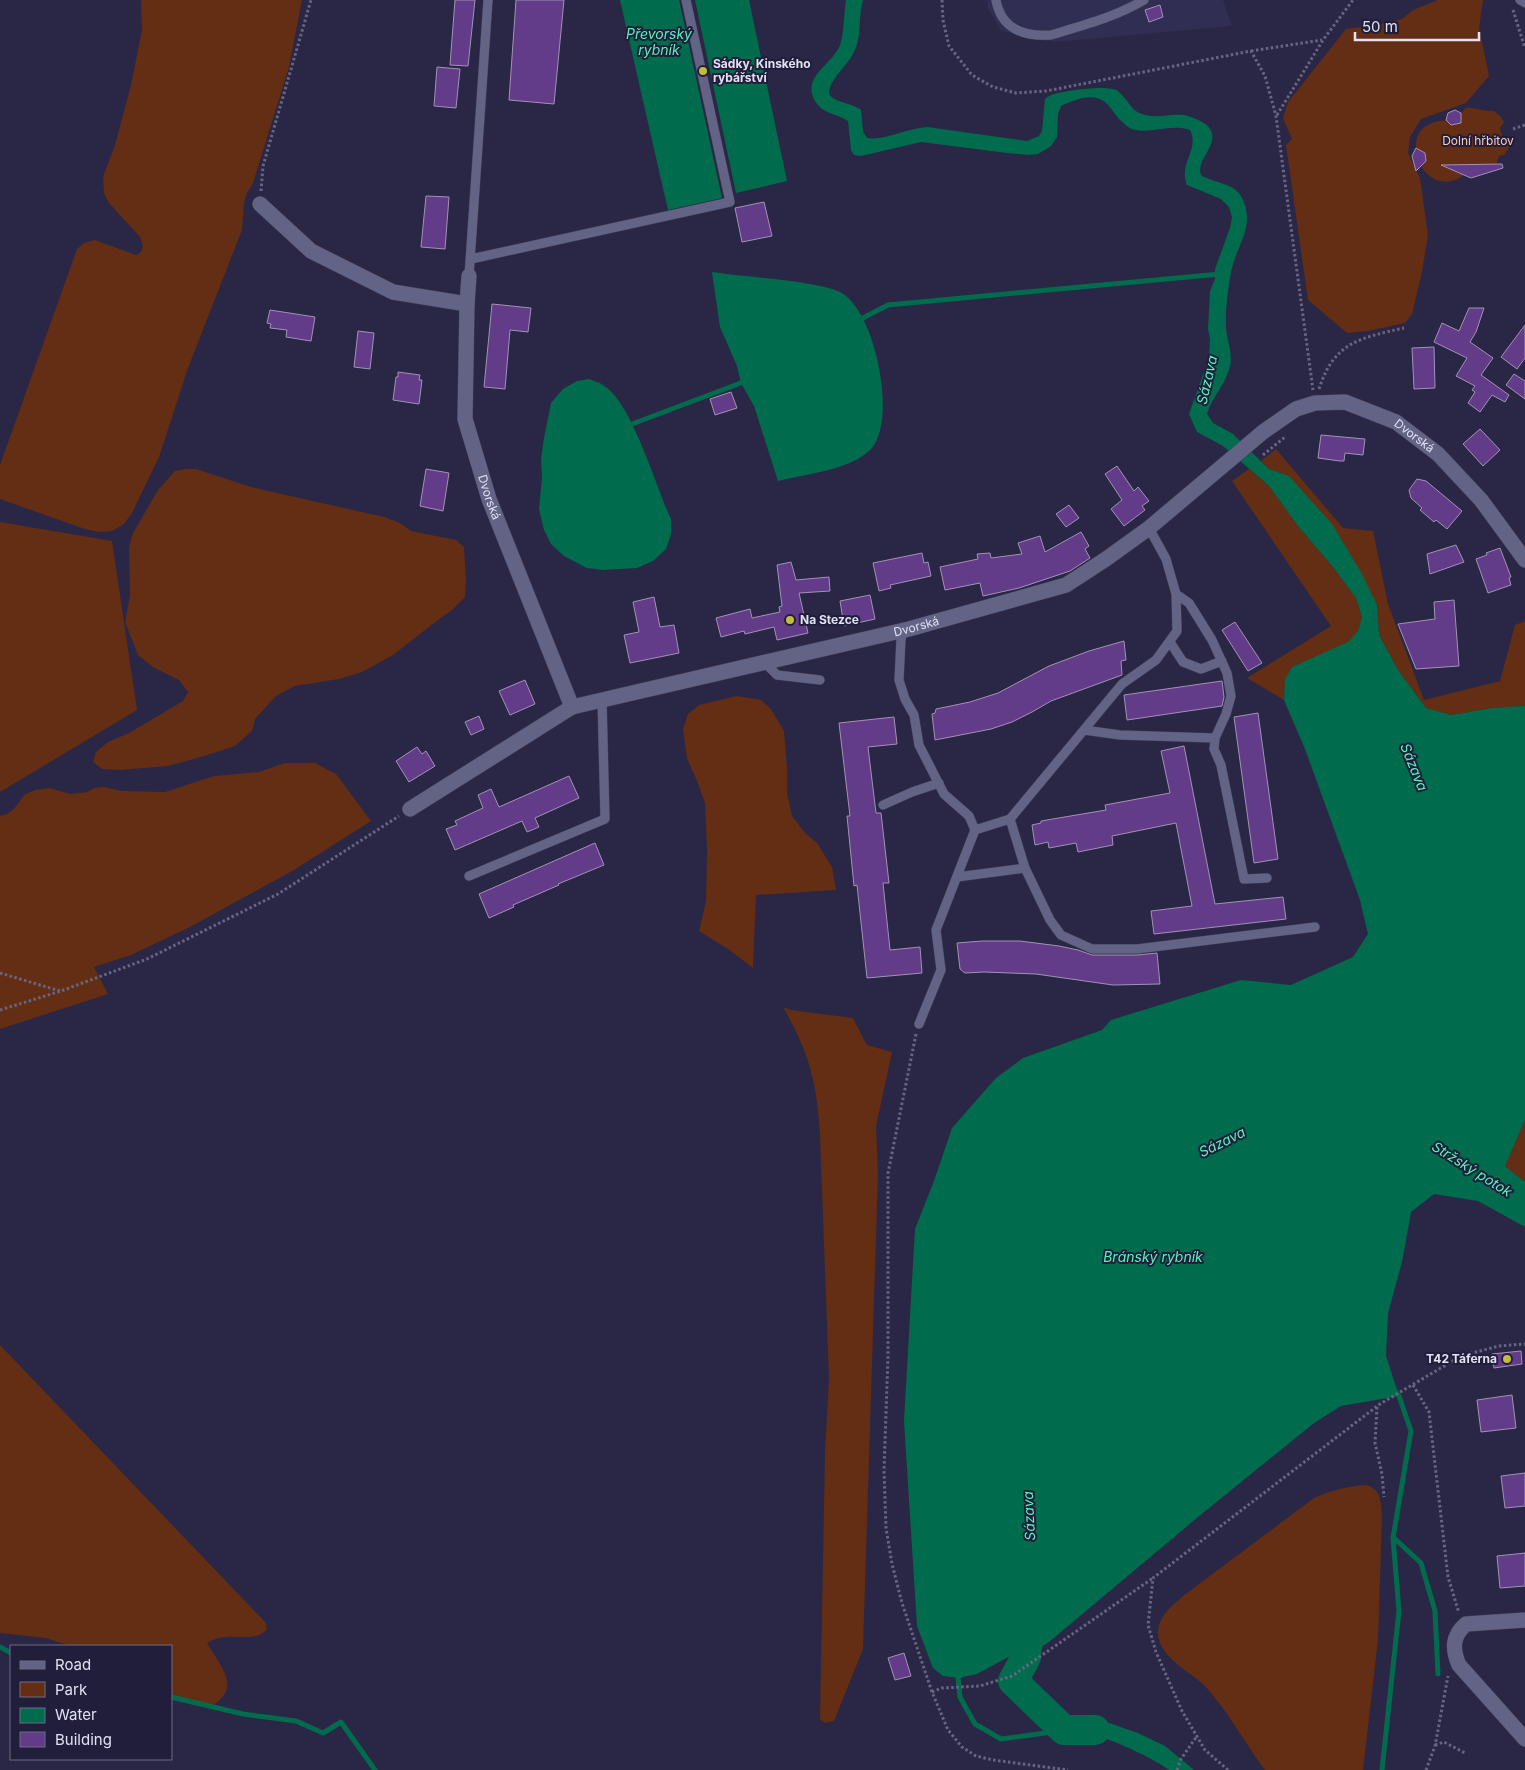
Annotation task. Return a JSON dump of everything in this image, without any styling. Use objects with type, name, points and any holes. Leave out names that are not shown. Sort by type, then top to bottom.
[{"type":"street","points":[[260,204],[311,251],[393,292],[467,304]]},
{"type":"street","name":"Dvorská","points":[[469,276],[465,419],[490,499],[572,707]]},
{"type":"street","name":"Dvorská","points":[[410,808],[572,707],[904,630],[1066,585],[1149,528],[1262,432],[1296,409],[1315,403],[1345,402],[1396,422],[1438,454],[1481,500],[1525,560]]},
{"type":"street","points":[[1525,1620],[1466,1624],[1458,1630],[1454,1646],[1455,1669],[1525,1739]]},
{"type":"lane","points":[[469,276],[488,0]]},
{"type":"lane","points":[[470,258],[730,202],[686,0]]},
{"type":"lane","points":[[996,0],[1000,15],[1005,23],[1011,27],[1043,35],[1051,35],[1106,19],[1144,0]]},
{"type":"lane","points":[[1520,0],[1525,3]]},
{"type":"lane","points":[[975,830],[1010,819],[1122,684],[1156,660],[1177,631],[1176,594],[1166,559],[1149,528]]},
{"type":"lane","points":[[1176,594],[1189,603],[1212,640],[1227,672],[1231,696],[1226,714],[1215,738],[1214,748],[1221,765],[1244,880],[1267,878]]},
{"type":"lane","points":[[904,630],[899,680],[905,700],[914,715],[919,745],[944,794],[969,816],[975,830],[936,930],[941,970],[919,1024]]},
{"type":"lane","points":[[1170,642],[1183,662],[1201,668],[1216,665],[1222,661]]},
{"type":"lane","points":[[764,662],[777,675],[820,680]]},
{"type":"lane","points":[[469,876],[605,819],[602,699]]},
{"type":"lane","points":[[1084,730],[1120,734],[1215,738]]},
{"type":"lane","points":[[883,805],[939,783]]},
{"type":"lane","points":[[1010,819],[1025,868],[1050,920],[1061,935],[1092,948],[1137,949],[1315,927]]},
{"type":"lane","points":[[957,877],[1025,868]]},
{"type":"path","points":[[260,204],[264,166],[311,0]]},
{"type":"path","points":[[942,0],[943,20],[950,46],[955,54],[972,75],[993,87],[1016,93],[1046,91],[1251,51],[1323,40]]},
{"type":"path","points":[[1276,116],[1323,40],[1352,0]]},
{"type":"path","points":[[1512,8],[1525,48]]},
{"type":"path","points":[[1251,51],[1265,76],[1276,116],[1315,403]]},
{"type":"path","points":[[1512,129],[1525,125]]},
{"type":"path","points":[[1315,403],[1322,380],[1336,355],[1349,344],[1404,328]]},
{"type":"path","points":[[0,1010],[61,991],[147,959],[278,894],[410,808]]},
{"type":"path","points":[[0,973],[61,991]]},
{"type":"path","points":[[919,1024],[888,1173],[888,1356],[884,1470],[886,1528],[892,1564],[902,1603],[932,1692],[948,1730],[962,1747],[976,1756],[993,1760],[1068,1770]]},
{"type":"path","points":[[932,1692],[942,1688],[980,1686],[1012,1676],[1153,1578],[1379,1405],[1461,1356],[1499,1346],[1525,1344]]},
{"type":"path","points":[[1413,1385],[1429,1412],[1448,1576],[1460,1616]]},
{"type":"path","points":[[1379,1405],[1375,1443],[1382,1474],[1384,1497]]},
{"type":"path","points":[[1153,1578],[1148,1625],[1156,1652],[1182,1711],[1205,1750],[1228,1770]]},
{"type":"path","points":[[1426,1770],[1434,1746],[1448,1675],[1455,1669]]},
{"type":"path","points":[[1176,1770],[1181,1759],[1197,1736]]},
{"type":"path","points":[[1434,1746],[1444,1742],[1465,1753]]},
{"type":"shaded area","points":[[987,0],[1223,0],[1232,26],[1055,42],[1001,31],[988,8]]},
{"type":"green space","points":[[141,0],[302,0],[289,67],[253,183],[244,203],[242,230],[188,368],[159,457],[132,513],[124,524],[112,531],[99,532],[85,529],[0,499],[0,465],[77,249],[84,243],[95,240],[136,255],[141,252],[143,246],[140,237],[109,203],[104,193],[103,177],[115,145],[131,85],[142,30]]},
{"type":"green space","points":[[1438,0],[1483,0],[1479,28],[1489,76],[1466,103],[1421,119],[1410,137],[1408,153],[1420,178],[1428,235],[1412,314],[1405,323],[1368,331],[1347,333],[1308,300],[1286,145],[1292,139],[1283,118],[1288,102],[1346,29],[1402,19],[1413,10]]},
{"type":"green space","name":"Dolní hřbitov","points":[[1466,108],[1494,111],[1500,116],[1504,122],[1500,128],[1502,136],[1508,139],[1509,148],[1504,155],[1499,156],[1496,165],[1465,174],[1456,180],[1440,181],[1427,174],[1421,166],[1426,161],[1425,153],[1416,148],[1418,135],[1424,127],[1434,122],[1446,120],[1451,125],[1461,123],[1461,113]]},
{"type":"green space","points":[[1276,449],[1343,528],[1373,531],[1388,604],[1424,700],[1500,681],[1515,625],[1525,621],[1525,706],[1492,708],[1451,715],[1426,708],[1398,670],[1379,635],[1377,605],[1289,476],[1269,469],[1261,461]]},
{"type":"green space","points":[[196,469],[251,487],[384,517],[400,523],[411,531],[456,540],[464,547],[465,597],[452,610],[393,655],[362,672],[339,679],[295,686],[276,696],[255,719],[252,731],[235,746],[168,766],[120,770],[102,769],[93,762],[96,752],[108,742],[129,733],[183,701],[188,692],[179,680],[153,667],[138,655],[125,622],[130,595],[129,547],[133,533],[158,490],[175,471]]},
{"type":"green space","points":[[1249,469],[1269,486],[1298,526],[1333,567],[1356,598],[1362,617],[1358,631],[1348,643],[1292,667],[1285,679],[1284,700],[1247,678],[1331,626],[1232,481]]},
{"type":"green space","points":[[0,522],[112,541],[137,710],[0,792]]},
{"type":"green space","points":[[737,696],[761,700],[771,709],[784,731],[787,793],[792,816],[805,833],[817,843],[832,867],[836,890],[756,895],[753,968],[728,949],[699,931],[706,901],[707,850],[705,803],[687,758],[683,729],[688,714],[699,705]]},
{"type":"green space","points":[[285,763],[315,763],[336,774],[371,821],[294,870],[190,927],[131,955],[94,967],[108,994],[0,1029],[0,816],[14,809],[24,795],[35,790],[50,788],[70,794],[88,792],[94,788],[104,787],[122,791],[165,792],[214,776],[259,772]]},
{"type":"green space","points":[[783,1007],[791,1010],[853,1018],[867,1045],[892,1052],[876,1126],[878,1174],[863,1649],[834,1721],[825,1723],[820,1719],[825,1452],[829,1379],[819,1116],[810,1068],[792,1023]]},
{"type":"green space","points":[[1525,1120],[1525,1182],[1505,1166]]},
{"type":"green space","points":[[0,1345],[266,1623],[267,1629],[254,1637],[222,1637],[207,1643],[223,1669],[227,1685],[225,1693],[219,1701],[208,1708],[172,1699],[172,1645],[67,1645],[46,1638],[0,1633]]},
{"type":"green space","points":[[1366,1485],[1378,1493],[1382,1517],[1378,1640],[1363,1770],[1265,1770],[1229,1716],[1205,1686],[1169,1657],[1164,1650],[1158,1633],[1160,1621],[1166,1612],[1183,1596],[1314,1498],[1339,1489]]},
{"type":"water","name":"Převorský rybník","points":[[620,0],[679,0],[722,198],[668,210]]},
{"type":"water","points":[[695,0],[749,0],[787,181],[736,193]]},
{"type":"water","name":"Bránský rybník","points":[[846,0],[863,0],[858,42],[850,59],[831,84],[829,94],[836,100],[861,110],[863,132],[867,138],[881,138],[927,127],[1027,141],[1039,136],[1042,131],[1046,98],[1065,92],[1096,88],[1118,91],[1135,110],[1142,114],[1149,116],[1183,115],[1203,122],[1210,129],[1212,141],[1201,164],[1201,175],[1233,188],[1238,192],[1247,216],[1244,234],[1231,272],[1227,300],[1226,329],[1231,361],[1230,366],[1207,414],[1213,423],[1233,434],[1269,469],[1289,476],[1332,524],[1362,574],[1377,605],[1379,635],[1398,670],[1426,708],[1451,715],[1492,708],[1525,706],[1525,1120],[1505,1166],[1525,1182],[1525,1227],[1478,1201],[1434,1194],[1411,1212],[1402,1262],[1388,1313],[1386,1356],[1399,1396],[1341,1406],[1314,1423],[1049,1642],[1026,1657],[1012,1655],[977,1674],[958,1678],[943,1676],[933,1668],[917,1626],[904,1421],[915,1229],[952,1128],[996,1078],[1023,1058],[1102,1030],[1111,1020],[1241,980],[1291,985],[1353,957],[1368,934],[1360,900],[1305,749],[1284,700],[1285,679],[1292,667],[1348,642],[1358,631],[1362,617],[1356,598],[1333,567],[1298,526],[1269,486],[1223,446],[1197,432],[1189,414],[1209,358],[1210,291],[1232,217],[1229,207],[1221,199],[1187,185],[1185,170],[1192,144],[1190,130],[1183,128],[1146,131],[1132,129],[1120,120],[1105,102],[1088,97],[1077,99],[1061,106],[1058,114],[1057,137],[1051,146],[1038,154],[1007,153],[921,142],[861,156],[854,155],[851,150],[848,121],[821,108],[812,95],[814,79],[838,50],[841,42]]},
{"type":"water","points":[[712,272],[822,286],[840,292],[852,302],[863,320],[879,366],[882,415],[879,435],[871,449],[852,462],[840,467],[778,481],[754,406],[741,383],[737,366],[720,327]]},
{"type":"water","points":[[589,379],[600,383],[614,394],[624,409],[642,446],[671,519],[671,534],[666,549],[653,561],[637,568],[603,570],[587,568],[564,556],[551,544],[544,530],[539,509],[542,478],[541,459],[551,403],[563,389],[577,381]]},
{"type":"water","points":[[1068,1719],[1109,1723],[1138,1733],[1165,1746],[1194,1770],[1169,1770],[1148,1757],[1113,1741],[1098,1737],[1070,1739],[1056,1733],[1048,1726]]},
{"type":"building","points":[[455,0],[475,0],[468,66],[450,65]]},
{"type":"building","points":[[516,0],[564,0],[554,104],[509,100]]},
{"type":"building","points":[[1160,5],[1163,17],[1149,22],[1145,10]]},
{"type":"building","points":[[437,67],[460,69],[456,108],[434,106]]},
{"type":"building","points":[[1455,110],[1461,113],[1461,123],[1451,125],[1446,120],[1448,113]]},
{"type":"building","points":[[1416,148],[1425,153],[1426,161],[1416,171],[1412,156]]},
{"type":"building","points":[[1502,164],[1503,168],[1471,178],[1441,165]]},
{"type":"building","points":[[426,196],[449,197],[445,249],[421,247]]},
{"type":"building","points":[[764,202],[772,236],[742,242],[735,208]]},
{"type":"building","points":[[492,304],[531,308],[528,332],[510,330],[505,389],[484,387]]},
{"type":"building","points":[[1469,308],[1484,308],[1476,332],[1470,342],[1493,358],[1481,375],[1509,395],[1505,402],[1492,395],[1480,412],[1468,403],[1475,392],[1472,390],[1475,386],[1456,376],[1467,358],[1434,342],[1442,323],[1459,331]]},
{"type":"building","points":[[270,310],[315,317],[311,341],[286,337],[287,330],[270,328],[271,324],[267,323]]},
{"type":"building","points":[[1525,325],[1525,358],[1517,369],[1501,357]]},
{"type":"building","points":[[358,331],[374,333],[370,369],[354,367]]},
{"type":"building","points":[[1434,347],[1435,388],[1414,389],[1412,348]]},
{"type":"building","points":[[398,372],[420,375],[419,380],[422,380],[419,404],[393,400]]},
{"type":"building","points":[[1514,374],[1525,381],[1525,399],[1506,385]]},
{"type":"building","points":[[731,392],[737,408],[715,415],[710,399]]},
{"type":"building","points":[[1480,429],[1500,450],[1483,466],[1463,444]]},
{"type":"building","points":[[1321,435],[1365,439],[1363,455],[1345,453],[1344,461],[1318,458]]},
{"type":"building","points":[[1117,466],[1134,491],[1138,487],[1149,501],[1142,506],[1145,510],[1124,526],[1111,509],[1122,500],[1105,474]]},
{"type":"building","points":[[426,469],[449,473],[443,511],[420,506]]},
{"type":"building","points":[[1417,479],[1426,481],[1462,511],[1447,529],[1436,520],[1434,522],[1420,510],[1422,508],[1411,498],[1409,490]]},
{"type":"building","points":[[1069,505],[1079,518],[1066,527],[1056,514]]},
{"type":"building","points":[[1081,532],[1089,546],[1085,549],[1090,558],[1070,571],[1019,588],[983,596],[980,583],[945,590],[940,567],[978,559],[977,554],[990,553],[991,558],[1022,554],[1018,543],[1040,536],[1045,552]]},
{"type":"building","points":[[1456,545],[1464,562],[1430,574],[1427,554]]},
{"type":"building","points":[[1500,548],[1511,577],[1509,578],[1511,585],[1488,593],[1476,559]]},
{"type":"building","points":[[922,553],[924,563],[928,562],[931,576],[890,585],[891,588],[879,591],[873,563]]},
{"type":"building","points":[[791,562],[796,580],[829,577],[830,591],[799,593],[808,633],[777,640],[774,627],[745,634],[744,631],[721,637],[716,618],[750,609],[752,618],[780,612],[779,607],[782,606],[777,565]]},
{"type":"building","points":[[870,595],[875,619],[844,626],[840,601]]},
{"type":"building","points":[[654,597],[660,627],[674,625],[679,653],[630,663],[624,635],[639,632],[633,602]]},
{"type":"building","points":[[1454,600],[1459,666],[1416,669],[1398,624],[1435,619],[1434,602]]},
{"type":"building","points":[[1235,622],[1262,663],[1248,671],[1222,630]]},
{"type":"building","points":[[1124,641],[1126,660],[1121,661],[1122,675],[1051,701],[1012,722],[991,729],[935,740],[932,714],[935,713],[936,709],[970,702],[998,693],[1049,666],[1089,651]]},
{"type":"building","points":[[525,680],[535,704],[510,715],[499,691]]},
{"type":"building","points":[[1222,681],[1224,697],[1222,706],[1127,720],[1124,695]]},
{"type":"building","points":[[1258,713],[1278,859],[1254,863],[1234,717]]},
{"type":"building","points":[[479,716],[484,729],[471,735],[465,722]]},
{"type":"building","points":[[894,717],[897,744],[868,747],[876,813],[881,813],[889,883],[883,883],[890,950],[920,947],[922,973],[867,978],[857,885],[854,886],[847,816],[850,816],[839,723]]},
{"type":"building","points":[[1184,746],[1215,904],[1283,897],[1286,919],[1154,934],[1151,911],[1192,906],[1176,823],[1112,836],[1113,845],[1078,852],[1076,843],[1049,848],[1048,842],[1035,845],[1032,825],[1041,823],[1041,821],[1106,810],[1105,805],[1170,793],[1161,751]]},
{"type":"building","points":[[417,747],[422,754],[426,751],[435,766],[409,782],[396,761]]},
{"type":"building","points":[[569,776],[579,798],[535,818],[539,827],[527,832],[522,821],[455,850],[446,829],[457,825],[455,821],[483,808],[478,795],[491,789],[499,807]]},
{"type":"building","points":[[595,843],[604,865],[558,884],[489,918],[479,894]]},
{"type":"building","points":[[1020,941],[1059,946],[1092,955],[1157,953],[1160,984],[1113,985],[1036,974],[965,973],[960,969],[957,943]]},
{"type":"building","name":"T42 Táferna","points":[[1521,1351],[1522,1364],[1494,1368],[1492,1354]]},
{"type":"building","points":[[1512,1395],[1516,1428],[1481,1432],[1477,1400]]},
{"type":"building","points":[[1525,1473],[1525,1506],[1505,1508],[1501,1476]]},
{"type":"building","points":[[1525,1553],[1525,1586],[1500,1588],[1497,1556]]},
{"type":"building","points":[[904,1653],[911,1676],[895,1680],[888,1658]]},
{"type":"waterway","points":[[857,321],[888,305],[1220,274]]},
{"type":"waterway","points":[[632,424],[746,381]]},
{"type":"waterway","points":[[1382,1770],[1399,1611],[1393,1538],[1411,1431],[1399,1396],[1394,1390]]},
{"type":"waterway","points":[[1394,1538],[1421,1563],[1435,1611],[1438,1674]]},
{"type":"waterway","name":"Sázava","points":[[1030,1617],[1026,1657],[1013,1681],[1064,1730],[1095,1730]]},
{"type":"waterway","points":[[0,1647],[10,1652]]},
{"type":"waterway","points":[[961,1674],[958,1678],[960,1697],[975,1724],[1001,1739],[1060,1731]]},
{"type":"waterway","points":[[172,1697],[243,1714],[296,1721],[323,1733],[341,1722],[375,1770]]},
{"type":"place","name":"Sádky, Kinského rybářství","points":[[703,71]]},
{"type":"place","name":"Na Stezce","points":[[790,620]]},
{"type":"place","name":"T42 Táferna","points":[[1507,1359]]},
{"type":"water label","name":"Stržský potok","points":[[1472,1169]]}]
